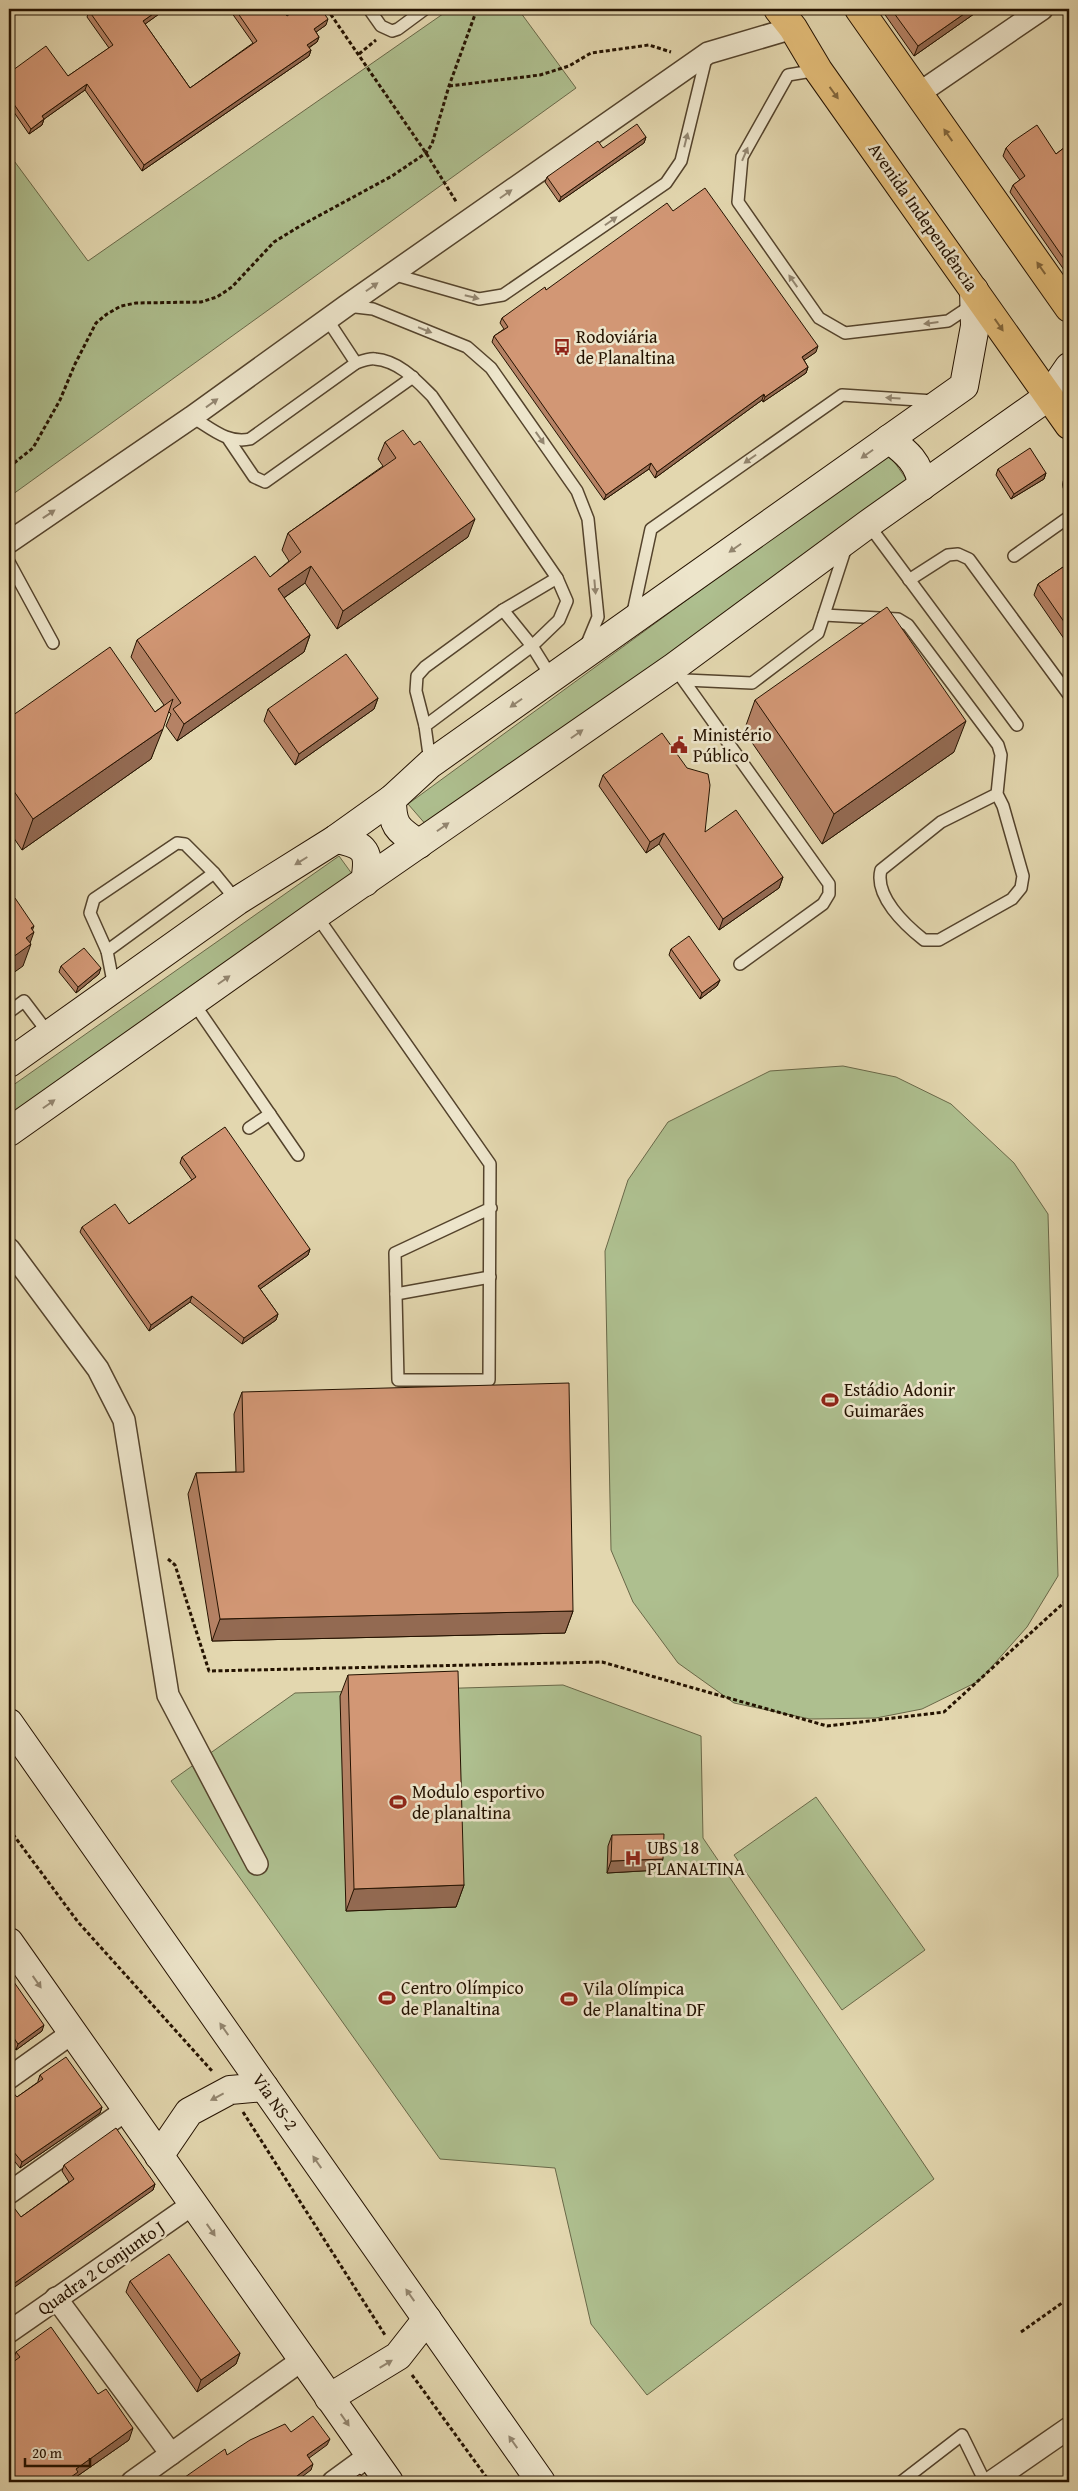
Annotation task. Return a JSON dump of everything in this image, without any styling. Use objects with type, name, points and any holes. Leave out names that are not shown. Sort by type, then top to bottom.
[{"type":"main road","points":[[859,9],[1069,308]]},
{"type":"main road","name":"Avenida Independência","points":[[786,18],[818,70],[974,297],[1069,425]]},
{"type":"street","points":[[918,94],[1042,9]]},
{"type":"street","points":[[9,542],[192,417],[327,319],[690,65],[708,53],[786,18]]},
{"type":"street","points":[[9,1063],[237,901],[336,839],[392,799],[430,764],[964,386],[975,326],[974,297]]},
{"type":"street","points":[[9,1132],[419,844],[680,674],[858,532],[1049,396],[1069,367]]},
{"type":"street","points":[[889,439],[907,454],[917,466],[922,486]]},
{"type":"street","points":[[392,799],[392,817],[396,828],[419,844]]},
{"type":"street","points":[[336,839],[353,842],[363,849],[369,860],[365,882]]},
{"type":"street","points":[[9,1249],[98,1369],[124,1420],[168,1695],[257,1864]]},
{"type":"street","name":"Via NS-2","points":[[9,1723],[541,2482]]},
{"type":"street","points":[[11,1951],[72,2033],[389,2482]]},
{"type":"street","points":[[9,2078],[72,2033]]},
{"type":"street","points":[[159,2156],[189,2112],[230,2090],[264,2087]]},
{"type":"street","points":[[9,2193],[126,2110]]},
{"type":"street","name":"Quadra 2 Conjunto J","points":[[9,2332],[193,2204]]},
{"type":"street","points":[[56,2298],[171,2454]]},
{"type":"street","points":[[329,2398],[398,2356],[427,2319]]},
{"type":"street","points":[[132,2482],[302,2360]]},
{"type":"street","points":[[991,2482],[1069,2428]]},
{"type":"street","points":[[333,2482],[370,2456]]},
{"type":"lane","points":[[369,9],[381,26],[392,31],[425,9]]},
{"type":"lane","points":[[392,274],[479,299],[503,295],[666,183],[681,161],[708,53]]},
{"type":"lane","points":[[818,70],[788,75],[742,157],[738,202],[818,318],[845,333],[948,321],[974,297]]},
{"type":"lane","points":[[346,306],[373,309],[467,347],[491,368],[577,491],[588,519],[598,617],[581,657]]},
{"type":"lane","points":[[327,319],[356,363]]},
{"type":"lane","points":[[192,417],[229,440],[238,442],[250,439],[356,363],[374,358],[393,364],[413,377],[432,396],[557,578],[567,601],[558,620],[532,646],[425,726]]},
{"type":"lane","points":[[229,440],[254,477],[265,482],[413,377]]},
{"type":"lane","points":[[631,622],[651,529],[842,394],[941,402]]},
{"type":"lane","points":[[1014,556],[1069,517]]},
{"type":"lane","points":[[680,674],[752,684],[818,633],[858,532],[909,580],[1017,725]]},
{"type":"lane","points":[[909,580],[948,555],[958,554],[969,559],[1069,695]]},
{"type":"lane","points":[[9,562],[53,643]]},
{"type":"lane","points":[[430,764],[425,726],[416,691],[417,676],[425,668],[504,610],[557,578]]},
{"type":"lane","points":[[504,610],[532,646],[552,678]]},
{"type":"lane","points":[[824,615],[898,619],[908,625],[998,745],[1000,755],[997,794],[1003,806],[1022,876],[1021,888],[1012,899],[939,940],[924,940],[902,919],[881,890],[878,880],[881,870],[942,822],[997,794]]},
{"type":"lane","points":[[680,674],[829,884],[829,894],[823,904],[740,964]]},
{"type":"lane","points":[[114,988],[107,951],[90,913],[94,899],[177,843],[185,844],[214,873],[237,901]]},
{"type":"lane","points":[[107,951],[214,873]]},
{"type":"lane","points":[[316,915],[490,1164],[491,1208],[489,1380],[398,1380],[395,1253],[491,1208]]},
{"type":"lane","points":[[9,1012],[24,1001],[49,1034]]},
{"type":"lane","points":[[193,1002],[298,1155]]},
{"type":"lane","points":[[249,1128],[270,1114]]},
{"type":"lane","points":[[396,1294],[490,1277]]},
{"type":"lane","points":[[901,2482],[962,2435],[985,2482]]},
{"type":"path","points":[[327,9],[426,152],[468,221]]},
{"type":"path","points":[[9,467],[33,448],[60,400],[96,323],[107,314],[121,306],[136,303],[201,302],[217,297],[232,286],[268,249],[284,236],[392,176],[426,152],[432,144],[449,86],[477,9]]},
{"type":"path","points":[[449,86],[540,75],[569,66],[591,53],[648,45],[672,52],[690,65]]},
{"type":"path","points":[[143,1537],[175,1565],[209,1671],[602,1662],[827,1726],[944,1712],[1069,1598]]},
{"type":"path","points":[[9,1829],[78,1922],[230,2090],[398,2356],[490,2482]]},
{"type":"path","points":[[1021,2332],[1069,2298]]},
{"type":"green space","points":[[450,9],[518,9],[576,88],[9,497],[9,154],[88,261]]},
{"type":"green space","points":[[888,453],[909,483],[428,827],[408,804]]},
{"type":"green space","points":[[339,856],[355,878],[9,1121],[9,1088]]},
{"type":"green space","name":"Estádio Adonir Guimarães","points":[[843,1066],[896,1077],[951,1104],[1014,1163],[1048,1214],[1058,1576],[1027,1627],[979,1681],[922,1709],[876,1718],[810,1719],[734,1703],[678,1663],[633,1602],[611,1550],[605,1251],[628,1180],[668,1122],[770,1071]]},
{"type":"green space","name":"Vila Olímpica de Planaltina DF","points":[[563,1685],[701,1736],[703,1838],[934,2179],[647,2395],[591,2324],[555,2168],[440,2159],[171,1781],[295,1693]]},
{"type":"green space","points":[[816,1797],[925,1950],[842,2010],[734,1855]]},
{"type":"building","points":[[93,9],[160,9],[143,21],[190,88],[257,41],[235,9],[282,9],[287,16],[297,9],[321,9],[328,19],[314,29],[319,37],[307,45],[311,50],[144,165],[87,84],[42,116],[44,119],[31,129],[9,97],[9,73],[46,46],[68,76],[113,45],[89,11]]},
{"type":"building","points":[[891,9],[971,9],[918,46]]},
{"type":"building","points":[[637,124],[646,137],[561,197],[547,177],[598,141],[603,148]]},
{"type":"building","points":[[1037,125],[1056,154],[1069,144],[1069,266],[1013,185],[1025,176],[1006,148]]},
{"type":"building","name":"Rodoviária de Planaltina","points":[[705,188],[818,346],[802,357],[808,367],[765,397],[764,394],[657,472],[651,463],[606,495],[494,336],[508,327],[502,318],[545,287],[546,290],[667,203],[673,211]]},
{"type":"building","points":[[9,257],[13,264],[9,267]]},
{"type":"building","points":[[403,430],[414,445],[420,441],[475,519],[343,611],[311,566],[278,589],[310,635],[184,724],[173,709],[181,703],[137,640],[255,556],[270,577],[301,552],[288,533],[396,458],[385,442]]},
{"type":"building","points":[[1030,448],[1046,473],[1014,494],[998,469]]},
{"type":"building","points":[[1069,563],[1069,629],[1038,584]]},
{"type":"building","points":[[887,607],[966,721],[834,814],[755,700]]},
{"type":"building","points":[[110,647],[155,712],[173,699],[163,729],[33,819],[9,784],[9,718]]},
{"type":"building","points":[[346,654],[378,698],[299,754],[268,709]]},
{"type":"building","points":[[662,733],[687,768],[708,774],[710,785],[705,832],[736,810],[783,877],[723,919],[664,833],[650,842],[603,775]]},
{"type":"building","points":[[15,898],[34,926],[31,928],[34,932],[26,938],[31,944],[9,960],[9,903]]},
{"type":"building","points":[[689,936],[720,980],[702,993],[671,949]]},
{"type":"building","points":[[84,948],[101,968],[78,987],[61,966]]},
{"type":"building","points":[[225,1127],[310,1249],[258,1286],[278,1314],[244,1338],[192,1296],[151,1325],[82,1227],[115,1204],[129,1224],[196,1177],[182,1157]]},
{"type":"building","points":[[569,1383],[573,1611],[220,1619],[196,1473],[244,1472],[242,1392]]},
{"type":"building","name":"Modulo esportivo de planaltina","points":[[458,1671],[464,1885],[354,1889],[348,1675]]},
{"type":"building","points":[[664,1834],[663,1859],[611,1861],[612,1835]]},
{"type":"building","points":[[9,1975],[44,2025],[18,2044],[9,2031]]},
{"type":"building","points":[[66,2057],[102,2107],[22,2162],[13,2151],[9,2154],[9,2088],[17,2097],[43,2079],[40,2075]]},
{"type":"building","points":[[116,2128],[155,2184],[9,2287],[9,2201],[21,2217],[74,2179],[64,2165]]},
{"type":"building","points":[[169,2254],[240,2353],[201,2380],[130,2281]]},
{"type":"building","points":[[51,2327],[98,2394],[106,2389],[133,2428],[76,2469],[78,2472],[64,2482],[61,2478],[56,2482],[9,2482],[9,2365],[20,2357],[16,2352]]},
{"type":"building","points":[[313,2416],[330,2439],[307,2455],[313,2464],[289,2482],[178,2482],[225,2449],[227,2455],[250,2440],[285,2424],[291,2432]]},
{"type":"building","points":[[360,2474],[366,2482],[348,2482]]},
{"type":"place","name":"Rodoviária de Planaltina","points":[[562,347]]},
{"type":"place","name":"Ministério Público","points":[[679,745]]},
{"type":"place","name":"Estádio Adonir Guimarães","points":[[830,1400]]},
{"type":"place","name":"Modulo esportivo de planaltina","points":[[398,1802]]},
{"type":"place","name":"UBS 18 PLANALTINA","points":[[633,1858]]},
{"type":"place","name":"Centro Olímpico de Planaltina","points":[[387,1998]]},
{"type":"place","name":"Vila Olímpica de Planaltina DF","points":[[569,1999]]}]
